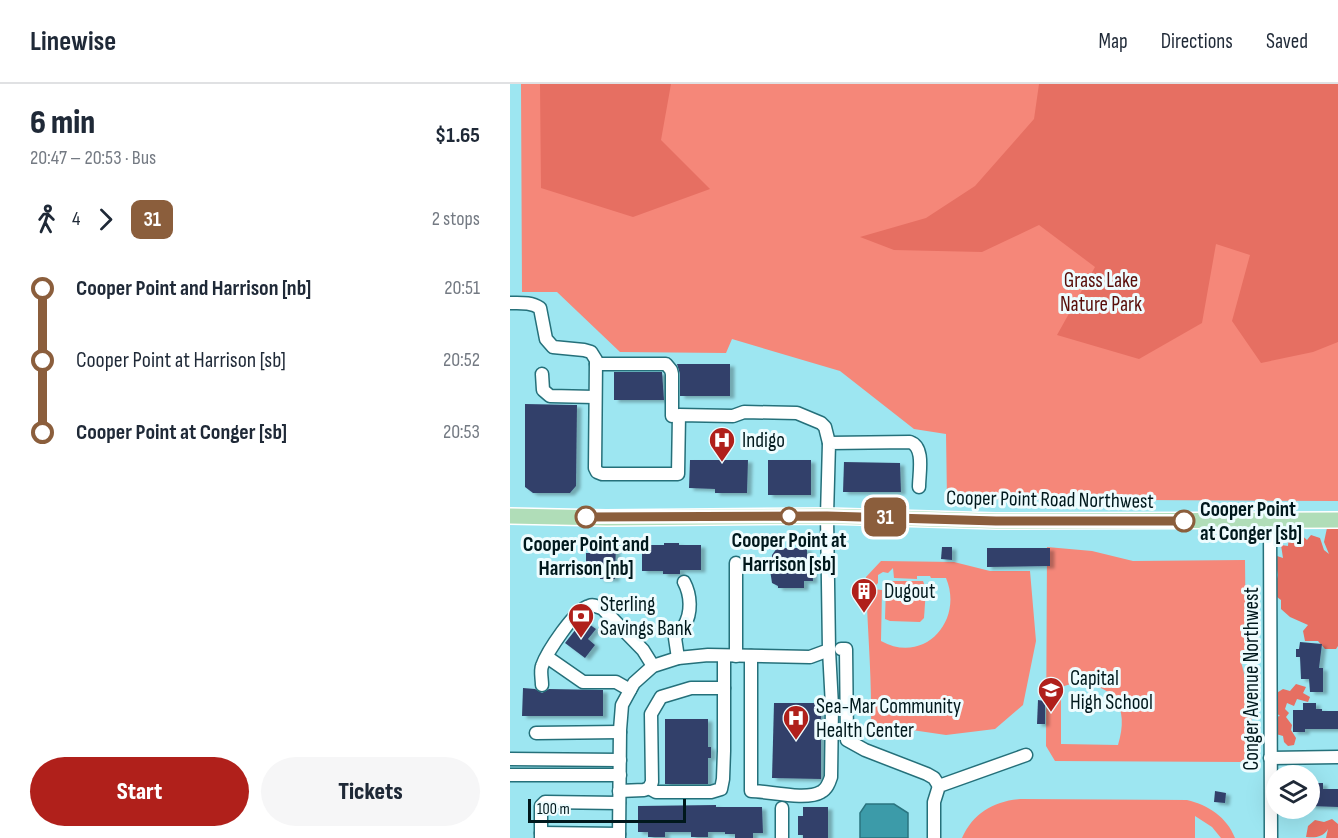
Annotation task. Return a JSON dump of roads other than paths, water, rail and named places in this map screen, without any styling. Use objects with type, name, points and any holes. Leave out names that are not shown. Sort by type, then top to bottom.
[{"type":"main road","name":"Cooper Point Road Northwest","points":[[510,516],[606,518],[827,516],[996,521],[1338,520]]},
{"type":"street","points":[[510,303],[535,305],[540,308],[543,314],[546,339],[553,347],[591,352],[596,364],[595,468],[602,474],[678,474],[679,415],[733,416],[744,412],[800,413],[825,427],[828,443],[827,516],[835,649],[831,777],[828,786],[821,792],[772,795],[765,791],[751,791],[750,656]]},
{"type":"street","points":[[596,364],[666,364],[672,374],[672,416]]},
{"type":"street","points":[[542,374],[543,390],[550,396],[595,397]]},
{"type":"street","points":[[828,443],[915,443],[920,449],[919,487]]},
{"type":"street","name":"Conger Avenue Northwest","points":[[1270,520],[1271,838]]},
{"type":"street","points":[[649,788],[656,792],[711,792],[720,789],[723,779],[724,688],[730,656],[736,563]]},
{"type":"street","points":[[678,658],[675,638],[685,624],[690,602],[684,582]]},
{"type":"street","points":[[542,685],[542,667],[562,630],[589,606],[603,609],[643,650],[653,666]]},
{"type":"street","points":[[724,688],[691,688],[661,697],[651,714],[652,782],[649,788],[620,797],[545,802],[541,806],[541,836],[619,836],[620,797],[620,732],[622,705],[634,683],[653,666],[678,658],[810,657],[835,649],[846,649],[847,740],[865,750],[934,778],[939,786],[934,802],[934,838]]},
{"type":"street","points":[[548,657],[583,682],[611,681],[630,690]]},
{"type":"street","points":[[536,733],[620,732]]},
{"type":"street","points":[[939,786],[1026,755]]},
{"type":"street","points":[[1270,758],[1338,757]]},
{"type":"street","points":[[510,759],[620,760]]},
{"type":"street","points":[[510,775],[620,775]]},
{"type":"street","points":[[782,808],[782,838]]},
{"type":"water","points":[[866,804],[894,804],[908,813],[908,838],[860,838],[860,813]]},
{"type":"place","name":"Indigo","points":[[722,463]]},
{"type":"place","name":"Cooper Point at Harrison [sb]","points":[[789,516]]},
{"type":"place","name":"Cooper Point and Harrison [nb]","points":[[586,517]]},
{"type":"place","name":"Cooper Point at Conger [sb]","points":[[1184,521]]},
{"type":"place","name":"Dugout","points":[[864,614]]},
{"type":"place","name":"Sterling Savings Bank","points":[[581,639]]},
{"type":"place","name":"Capital High School","points":[[1051,713]]},
{"type":"place","name":"Sea-Mar Community Health Center","points":[[796,741]]},
{"type":"park label","name":"Grass Lake Nature Park","points":[[1101,292]]}]
